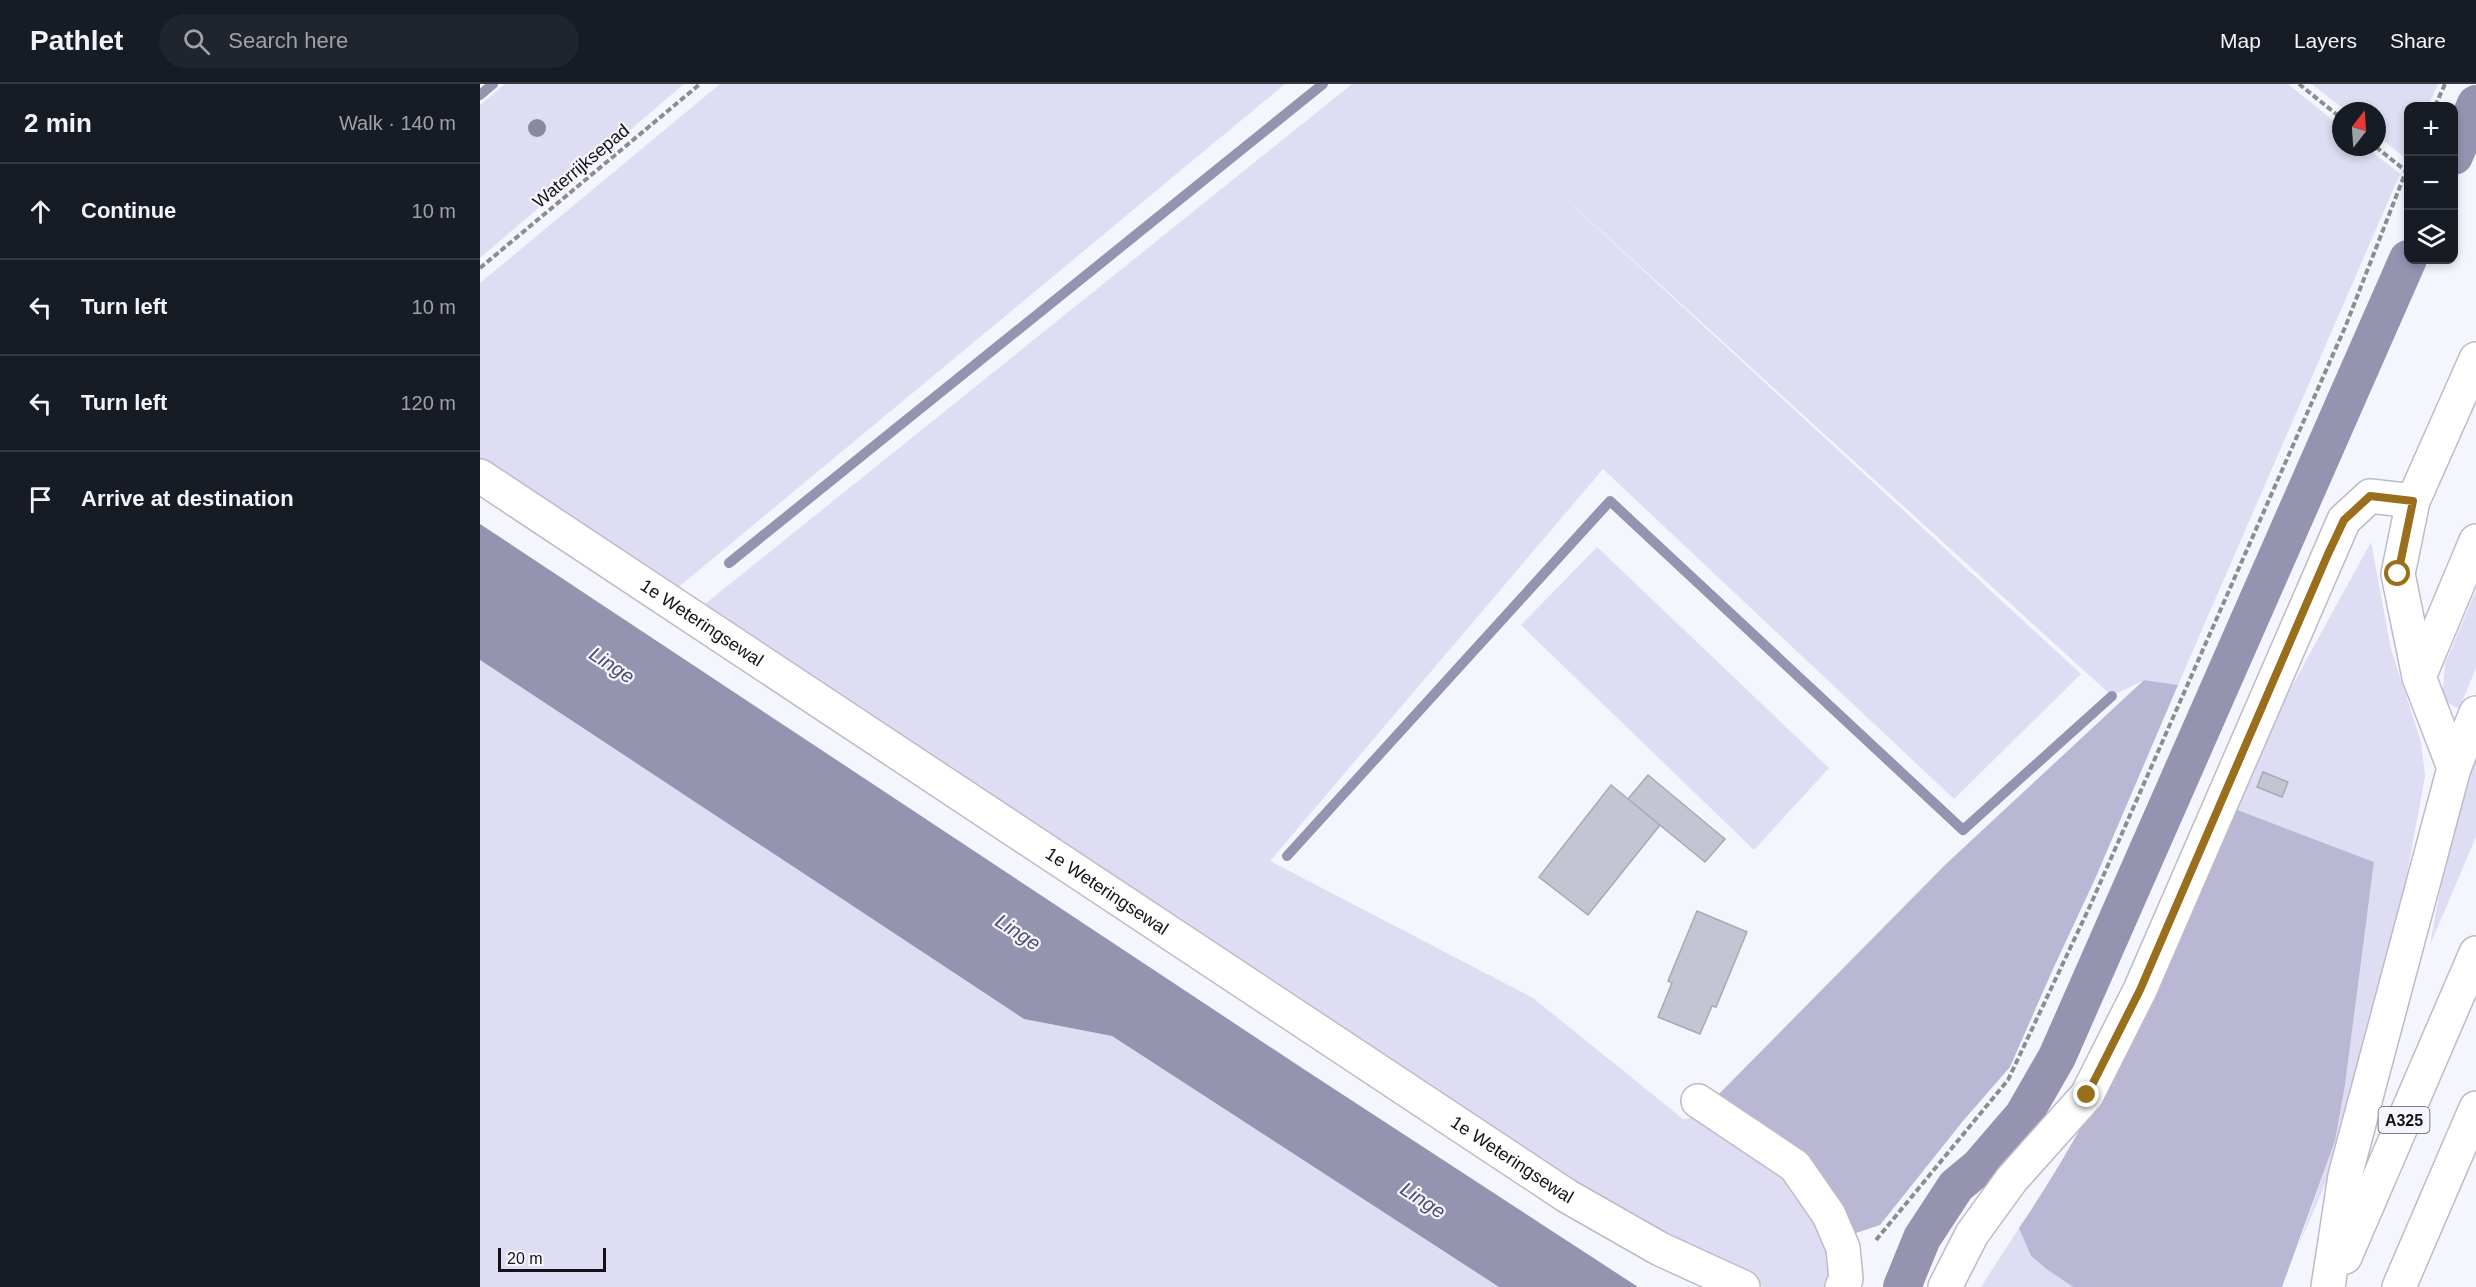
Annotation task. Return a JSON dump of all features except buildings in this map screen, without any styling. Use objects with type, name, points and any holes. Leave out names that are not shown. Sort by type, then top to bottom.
[{"type":"main road","points":[[2454,768],[2419,677],[2398,574],[2413,501],[2476,359]]},
{"type":"main road","name":"1e Weteringsewal","points":[[480,476],[1567,1196],[1660,1249],[1743,1287]]},
{"type":"main road","points":[[1945,1287],[1972,1234],[2012,1179],[2087,1095],[2112,1047],[2140,990],[2344,520],[2370,496],[2413,501]]},
{"type":"main road","points":[[2419,677],[2476,541]]},
{"type":"main road","points":[[2330,1287],[2345,1176],[2454,768],[2476,713]]},
{"type":"main road","name":"A325","points":[[2330,1287],[2476,953]]},
{"type":"main road","points":[[1698,1101],[1795,1166],[1829,1215],[1843,1248],[1844,1283]]},
{"type":"main road","points":[[2399,1287],[2476,1108]]},
{"type":"path","name":"Waterrijksepad","points":[[480,268],[700,84]]},
{"type":"path","points":[[2299,84],[2332,111]]},
{"type":"path","points":[[2437,102],[2445,84]]},
{"type":"path","points":[[2386,154],[2404,166]]},
{"type":"path","points":[[1844,1283],[1901,1208],[2008,1080],[2090,906],[2346,325],[2404,179]]},
{"type":"shaded area","points":[[505,84],[684,84],[480,258],[480,105]]},
{"type":"shaded area","points":[[720,84],[1285,84],[675,590],[480,460],[480,283]]},
{"type":"shaded area","points":[[1352,84],[2288,84],[2332,120],[2332,156],[2377,156],[2400,174],[2178,685],[2144,680],[2112,696],[1543,178],[2081,674],[1954,799],[1603,469],[1270,861],[1533,998],[1683,1119],[1702,1117],[1719,1127],[1798,1189],[1827,1236],[1831,1281],[1825,1287],[1764,1287],[1728,1272],[1650,1230],[1494,1131],[705,604]]},
{"type":"shaded area","points":[[2312,84],[2438,84],[2430,102],[2404,102],[2404,157],[2386,142],[2386,102],[2335,102]]},
{"type":"shaded area","points":[[2371,542],[2391,649],[2421,742],[2425,776],[2380,1022],[2357,1111],[2298,1247],[2335,1141],[2345,1085],[2374,862],[2235,809],[2264,737]]},
{"type":"shaded area","points":[[1597,547],[1829,768],[1754,850],[1521,625]]},
{"type":"shaded area","points":[[2476,590],[2476,668],[2459,709],[2442,700],[2445,664]]},
{"type":"shaded area","points":[[480,660],[1024,1019],[1112,1036],[1499,1287],[480,1287]]},
{"type":"shaded area","points":[[2144,680],[2178,685],[2095,879],[2010,1067],[1963,1121],[1880,1225],[1850,1235],[1715,1098],[1946,864]]},
{"type":"shaded area","points":[[2476,758],[2476,837],[2430,945],[2451,828]]},
{"type":"shaded area","points":[[2235,809],[2374,862],[2345,1085],[2335,1141],[2282,1287],[2073,1287],[2031,1256],[2019,1228],[2081,1128],[2109,1076]]},
{"type":"shaded area","points":[[2019,1228],[2031,1256],[2073,1287],[1981,1287]]},
{"type":"water","name":"Linge","points":[[480,524],[1302,1068],[1638,1287],[1499,1287],[1112,1036],[1024,1019],[480,660]]},
{"type":"waterway","points":[[480,95],[493,84]]},
{"type":"waterway","points":[[729,563],[1323,84]]},
{"type":"waterway","points":[[2458,147],[2476,104]]},
{"type":"waterway","points":[[1902,1287],[1922,1238],[1956,1186],[1980,1166],[2023,1116],[2057,1057],[2406,264]]},
{"type":"waterway","points":[[1287,856],[1610,501],[1963,830],[2112,696]]},
{"type":"route","points":[[2087,1095],[2140,990],[2344,520],[2370,496],[2413,501],[2398,574]]}]
